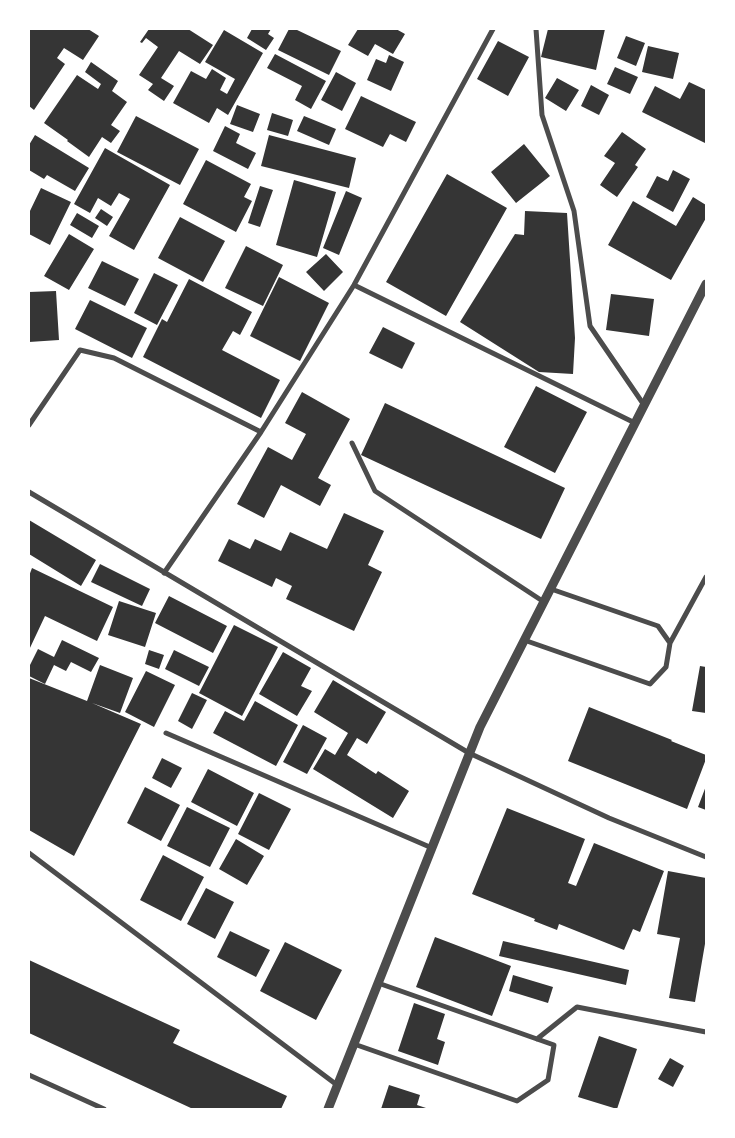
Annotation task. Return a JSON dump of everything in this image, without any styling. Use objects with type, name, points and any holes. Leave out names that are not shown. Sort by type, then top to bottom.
[{"type":"street","points":[[164,573],[261,432],[354,285],[493,29]]},
{"type":"street","points":[[536,29],[542,115],[574,212],[590,326],[644,405]]},
{"type":"street","points":[[328,1109],[480,726],[706,284]]},
{"type":"street","points":[[354,285],[635,424]]},
{"type":"street","points":[[29,425],[80,350],[114,358],[261,432]]},
{"type":"street","points":[[352,444],[375,491],[544,602]]},
{"type":"street","points":[[29,492],[470,753],[609,818],[706,857]]},
{"type":"street","points":[[524,640],[650,684],[666,667],[670,644],[706,576]]},
{"type":"street","points":[[551,588],[658,626],[670,644]]},
{"type":"street","points":[[166,733],[432,848]]},
{"type":"street","points":[[29,853],[337,1085]]},
{"type":"street","points":[[354,1044],[517,1101],[548,1080],[554,1045],[378,983]]},
{"type":"street","points":[[537,1039],[577,1007],[706,1032]]},
{"type":"street","points":[[29,1075],[104,1109]]},
{"type":"building","points":[[29,29],[88,29],[99,36],[83,60],[64,48],[57,58],[65,64],[34,110],[29,106]]},
{"type":"building","points":[[149,29],[188,29],[213,45],[200,64],[179,51],[161,78],[174,86],[164,101],[148,90],[153,84],[139,75],[158,47],[146,38],[142,43],[140,42]]},
{"type":"building","points":[[252,29],[271,29],[268,34],[274,38],[266,50],[247,38]]},
{"type":"building","points":[[289,29],[295,29],[341,51],[329,75],[278,50]]},
{"type":"building","points":[[358,29],[396,29],[405,34],[393,54],[375,44],[368,56],[348,45]]},
{"type":"building","points":[[548,29],[605,29],[596,70],[541,57]]},
{"type":"building","points":[[224,30],[263,53],[228,115],[217,108],[209,123],[173,103],[191,71],[206,79],[212,69],[226,78],[220,90],[227,94],[235,79],[205,62]]},
{"type":"building","points":[[626,36],[645,43],[636,66],[617,58]]},
{"type":"building","points":[[498,41],[529,57],[508,96],[477,79]]},
{"type":"building","points":[[648,46],[679,53],[673,79],[642,72]]},
{"type":"building","points":[[275,54],[326,81],[311,109],[295,100],[302,86],[267,68]]},
{"type":"building","points":[[389,55],[404,62],[391,91],[367,80],[376,59],[386,63]]},
{"type":"building","points":[[91,62],[118,81],[112,91],[127,102],[111,125],[120,131],[111,143],[102,137],[89,157],[44,123],[77,75],[98,89],[101,84],[85,72]]},
{"type":"building","points":[[615,67],[638,77],[630,94],[607,84]]},
{"type":"building","points":[[336,72],[356,83],[342,111],[321,100]]},
{"type":"building","points":[[557,78],[579,90],[566,111],[545,98]]},
{"type":"building","points":[[689,82],[706,90],[705,143],[642,112],[655,86],[680,99]]},
{"type":"building","points":[[591,85],[609,95],[599,115],[581,106]]},
{"type":"building","points":[[361,96],[416,122],[406,142],[390,134],[383,147],[345,129]]},
{"type":"building","points":[[237,105],[260,114],[253,132],[230,124]]},
{"type":"building","points":[[272,113],[293,120],[288,136],[267,130]]},
{"type":"building","points":[[136,116],[199,149],[180,185],[117,152]]},
{"type":"building","points":[[304,116],[336,129],[329,145],[297,131]]},
{"type":"building","points":[[225,126],[240,134],[236,143],[256,153],[248,169],[213,151]]},
{"type":"building","points":[[622,132],[646,149],[635,165],[638,167],[617,197],[600,185],[615,163],[604,156]]},
{"type":"building","points":[[35,135],[89,168],[75,191],[47,175],[44,179],[29,170],[29,145]]},
{"type":"building","points":[[269,135],[356,158],[349,188],[261,166]]},
{"type":"building","points":[[524,144],[550,176],[516,203],[491,172]]},
{"type":"building","points":[[105,148],[170,185],[134,250],[109,236],[130,199],[119,193],[111,206],[98,198],[90,213],[74,204]]},
{"type":"building","points":[[206,160],[251,184],[244,197],[252,201],[236,232],[183,204]]},
{"type":"building","points":[[673,170],[690,179],[673,212],[646,197],[657,176],[668,181]]},
{"type":"building","points":[[447,174],[507,208],[446,316],[386,282]]},
{"type":"building","points":[[294,180],[336,192],[317,257],[276,245]]},
{"type":"building","points":[[260,186],[273,190],[260,227],[248,223]]},
{"type":"building","points":[[41,188],[71,202],[50,245],[29,234],[29,213]]},
{"type":"building","points":[[346,191],[362,198],[339,255],[323,248]]},
{"type":"building","points":[[693,197],[706,205],[706,218],[671,280],[608,245],[633,201],[676,226]]},
{"type":"building","points":[[101,209],[113,217],[107,226],[95,218]]},
{"type":"building","points":[[525,211],[567,213],[575,338],[573,374],[539,372],[460,322],[515,234],[524,235]]},
{"type":"building","points":[[77,213],[99,226],[92,238],[70,225]]},
{"type":"building","points":[[180,217],[225,241],[203,282],[158,258]]},
{"type":"building","points":[[69,234],[94,249],[69,290],[44,276]]},
{"type":"building","points":[[246,246],[283,265],[263,306],[225,288]]},
{"type":"building","points":[[326,254],[343,272],[324,291],[306,272]]},
{"type":"building","points":[[102,261],[139,279],[125,306],[88,288]]},
{"type":"building","points":[[154,273],[178,285],[157,325],[134,313]]},
{"type":"building","points":[[279,277],[329,303],[300,361],[250,336]]},
{"type":"building","points":[[189,279],[252,312],[240,335],[233,331],[222,350],[280,380],[261,418],[143,357],[162,319],[167,322]]},
{"type":"building","points":[[56,291],[59,340],[29,342],[29,292]]},
{"type":"building","points":[[611,294],[654,299],[649,336],[606,330]]},
{"type":"building","points":[[90,300],[147,328],[132,358],[75,329]]},
{"type":"building","points":[[383,327],[415,343],[402,369],[369,353]]},
{"type":"building","points":[[536,386],[587,412],[555,473],[504,447]]},
{"type":"building","points":[[302,392],[350,419],[318,478],[331,485],[320,506],[281,485],[264,518],[237,504],[268,447],[292,460],[306,434],[285,423]]},
{"type":"building","points":[[385,403],[565,488],[541,539],[361,455]]},
{"type":"building","points":[[344,513],[384,531],[368,565],[382,572],[354,631],[286,599],[292,586],[276,578],[272,587],[218,561],[229,539],[250,549],[255,539],[281,551],[290,532],[327,549]]},
{"type":"building","points":[[29,520],[96,560],[81,586],[29,554]]},
{"type":"building","points":[[100,564],[150,589],[142,606],[91,582]]},
{"type":"building","points":[[32,568],[113,607],[97,641],[45,616],[29,650],[29,576]]},
{"type":"building","points":[[169,596],[227,626],[213,653],[155,623]]},
{"type":"building","points":[[119,601],[156,613],[145,647],[108,635]]},
{"type":"building","points":[[234,625],[278,647],[242,716],[199,693]]},
{"type":"building","points":[[62,640],[99,658],[91,672],[71,662],[66,671],[54,665],[45,684],[29,676],[29,667],[38,649],[54,657]]},
{"type":"building","points":[[149,650],[164,655],[159,669],[145,664]]},
{"type":"building","points":[[174,650],[209,667],[199,686],[165,669]]},
{"type":"building","points":[[283,652],[311,668],[301,686],[312,691],[297,716],[259,694]]},
{"type":"building","points":[[100,665],[133,678],[120,713],[92,703],[141,724],[74,856],[29,830],[29,678],[87,701]]},
{"type":"building","points":[[700,666],[706,667],[706,713],[692,711]]},
{"type":"building","points":[[146,671],[175,685],[154,727],[125,712]]},
{"type":"building","points":[[333,680],[386,712],[367,744],[357,738],[347,755],[376,774],[378,771],[409,791],[393,818],[313,769],[325,749],[335,755],[348,733],[314,712]]},
{"type":"building","points":[[192,693],[207,700],[192,729],[178,721]]},
{"type":"building","points":[[255,701],[298,725],[276,766],[213,733],[225,711],[244,721]]},
{"type":"building","points":[[589,707],[706,755],[687,809],[568,761]]},
{"type":"building","points":[[303,725],[327,738],[307,774],[283,762]]},
{"type":"building","points":[[162,758],[182,768],[171,788],[152,778]]},
{"type":"building","points":[[208,769],[254,793],[237,826],[191,802]]},
{"type":"building","points":[[706,786],[706,810],[698,807]]},
{"type":"building","points":[[145,787],[180,805],[161,841],[127,823]]},
{"type":"building","points":[[259,793],[291,809],[269,850],[238,834]]},
{"type":"building","points":[[187,807],[230,828],[210,867],[167,846]]},
{"type":"building","points":[[507,808],[585,839],[568,883],[576,886],[594,843],[664,871],[640,932],[633,929],[624,950],[559,924],[557,930],[534,921],[535,919],[472,894]]},
{"type":"building","points":[[236,839],[264,856],[247,885],[219,869]]},
{"type":"building","points":[[163,855],[204,877],[181,921],[140,900]]},
{"type":"building","points":[[668,871],[706,878],[706,938],[695,1002],[669,998],[680,938],[657,934]]},
{"type":"building","points":[[206,888],[234,902],[215,939],[187,924]]},
{"type":"building","points":[[230,931],[270,950],[256,977],[217,957]]},
{"type":"building","points":[[435,937],[511,966],[492,1016],[416,987]]},
{"type":"building","points":[[503,941],[629,970],[626,985],[499,956]]},
{"type":"building","points":[[285,942],[342,970],[316,1020],[260,991]]},
{"type":"building","points":[[29,960],[180,1030],[173,1043],[287,1096],[281,1109],[193,1109],[29,1033]]},
{"type":"building","points":[[513,975],[553,987],[548,1003],[509,991]]},
{"type":"building","points":[[414,1003],[445,1014],[437,1039],[445,1042],[438,1065],[398,1051]]},
{"type":"building","points":[[599,1036],[637,1049],[617,1109],[578,1097]]},
{"type":"building","points":[[670,1058],[684,1066],[673,1087],[658,1079]]},
{"type":"building","points":[[389,1085],[420,1095],[417,1105],[429,1109],[381,1109]]}]
